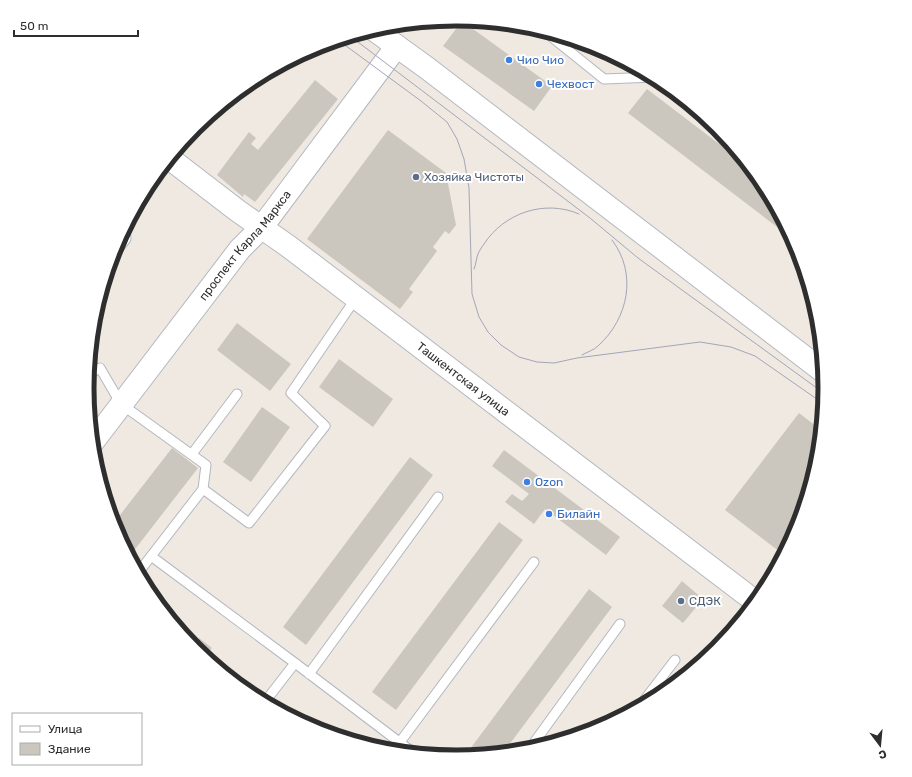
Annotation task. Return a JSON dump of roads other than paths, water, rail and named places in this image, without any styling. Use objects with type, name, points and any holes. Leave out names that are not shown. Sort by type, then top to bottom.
[{"type":"main road","points":[[380,34],[818,367]]},
{"type":"main road","name":"проспект Карла Маркса","points":[[97,436],[240,249],[262,227],[397,46]]},
{"type":"main road","name":"Ташкентская улица","points":[[173,161],[751,598]]},
{"type":"lane","points":[[553,39],[604,79],[641,78]]},
{"type":"lane","points":[[203,489],[249,523],[325,426],[291,392],[356,298]]},
{"type":"lane","points":[[94,371],[100,368],[121,404],[206,465],[203,489],[141,569]]},
{"type":"lane","points":[[192,454],[237,394]]},
{"type":"lane","points":[[309,674],[438,497]]},
{"type":"lane","points":[[151,556],[407,748]]},
{"type":"lane","points":[[400,742],[534,562]]},
{"type":"lane","points":[[534,742],[620,624]]},
{"type":"lane","points":[[649,695],[675,660]]},
{"type":"lane","points":[[268,698],[295,663]]},
{"type":"tram line","points":[[355,40],[590,218],[638,258],[818,389]]},
{"type":"tram line","points":[[343,44],[447,122],[457,139],[464,159],[469,188],[472,294],[479,317],[488,332],[501,345],[519,357],[537,362],[554,363],[577,358],[700,342],[731,347],[755,356],[818,400]]},
{"type":"tram line","points":[[474,269],[478,253],[492,233],[502,224],[514,217],[526,212],[553,208],[579,214]]},
{"type":"tram line","points":[[582,355],[596,347],[608,335],[616,323],[626,296],[627,281],[625,267],[620,253],[612,240]]},
{"type":"place","name":"Чио Чио","points":[[509,60]]},
{"type":"place","name":"Чехвост","points":[[539,84]]},
{"type":"place","name":"Хозяйка Чистоты","points":[[416,177]]},
{"type":"place","name":"Ozon","points":[[527,482]]},
{"type":"place","name":"Билайн","points":[[549,514]]},
{"type":"place","name":"СДЭК","points":[[681,601]]}]
